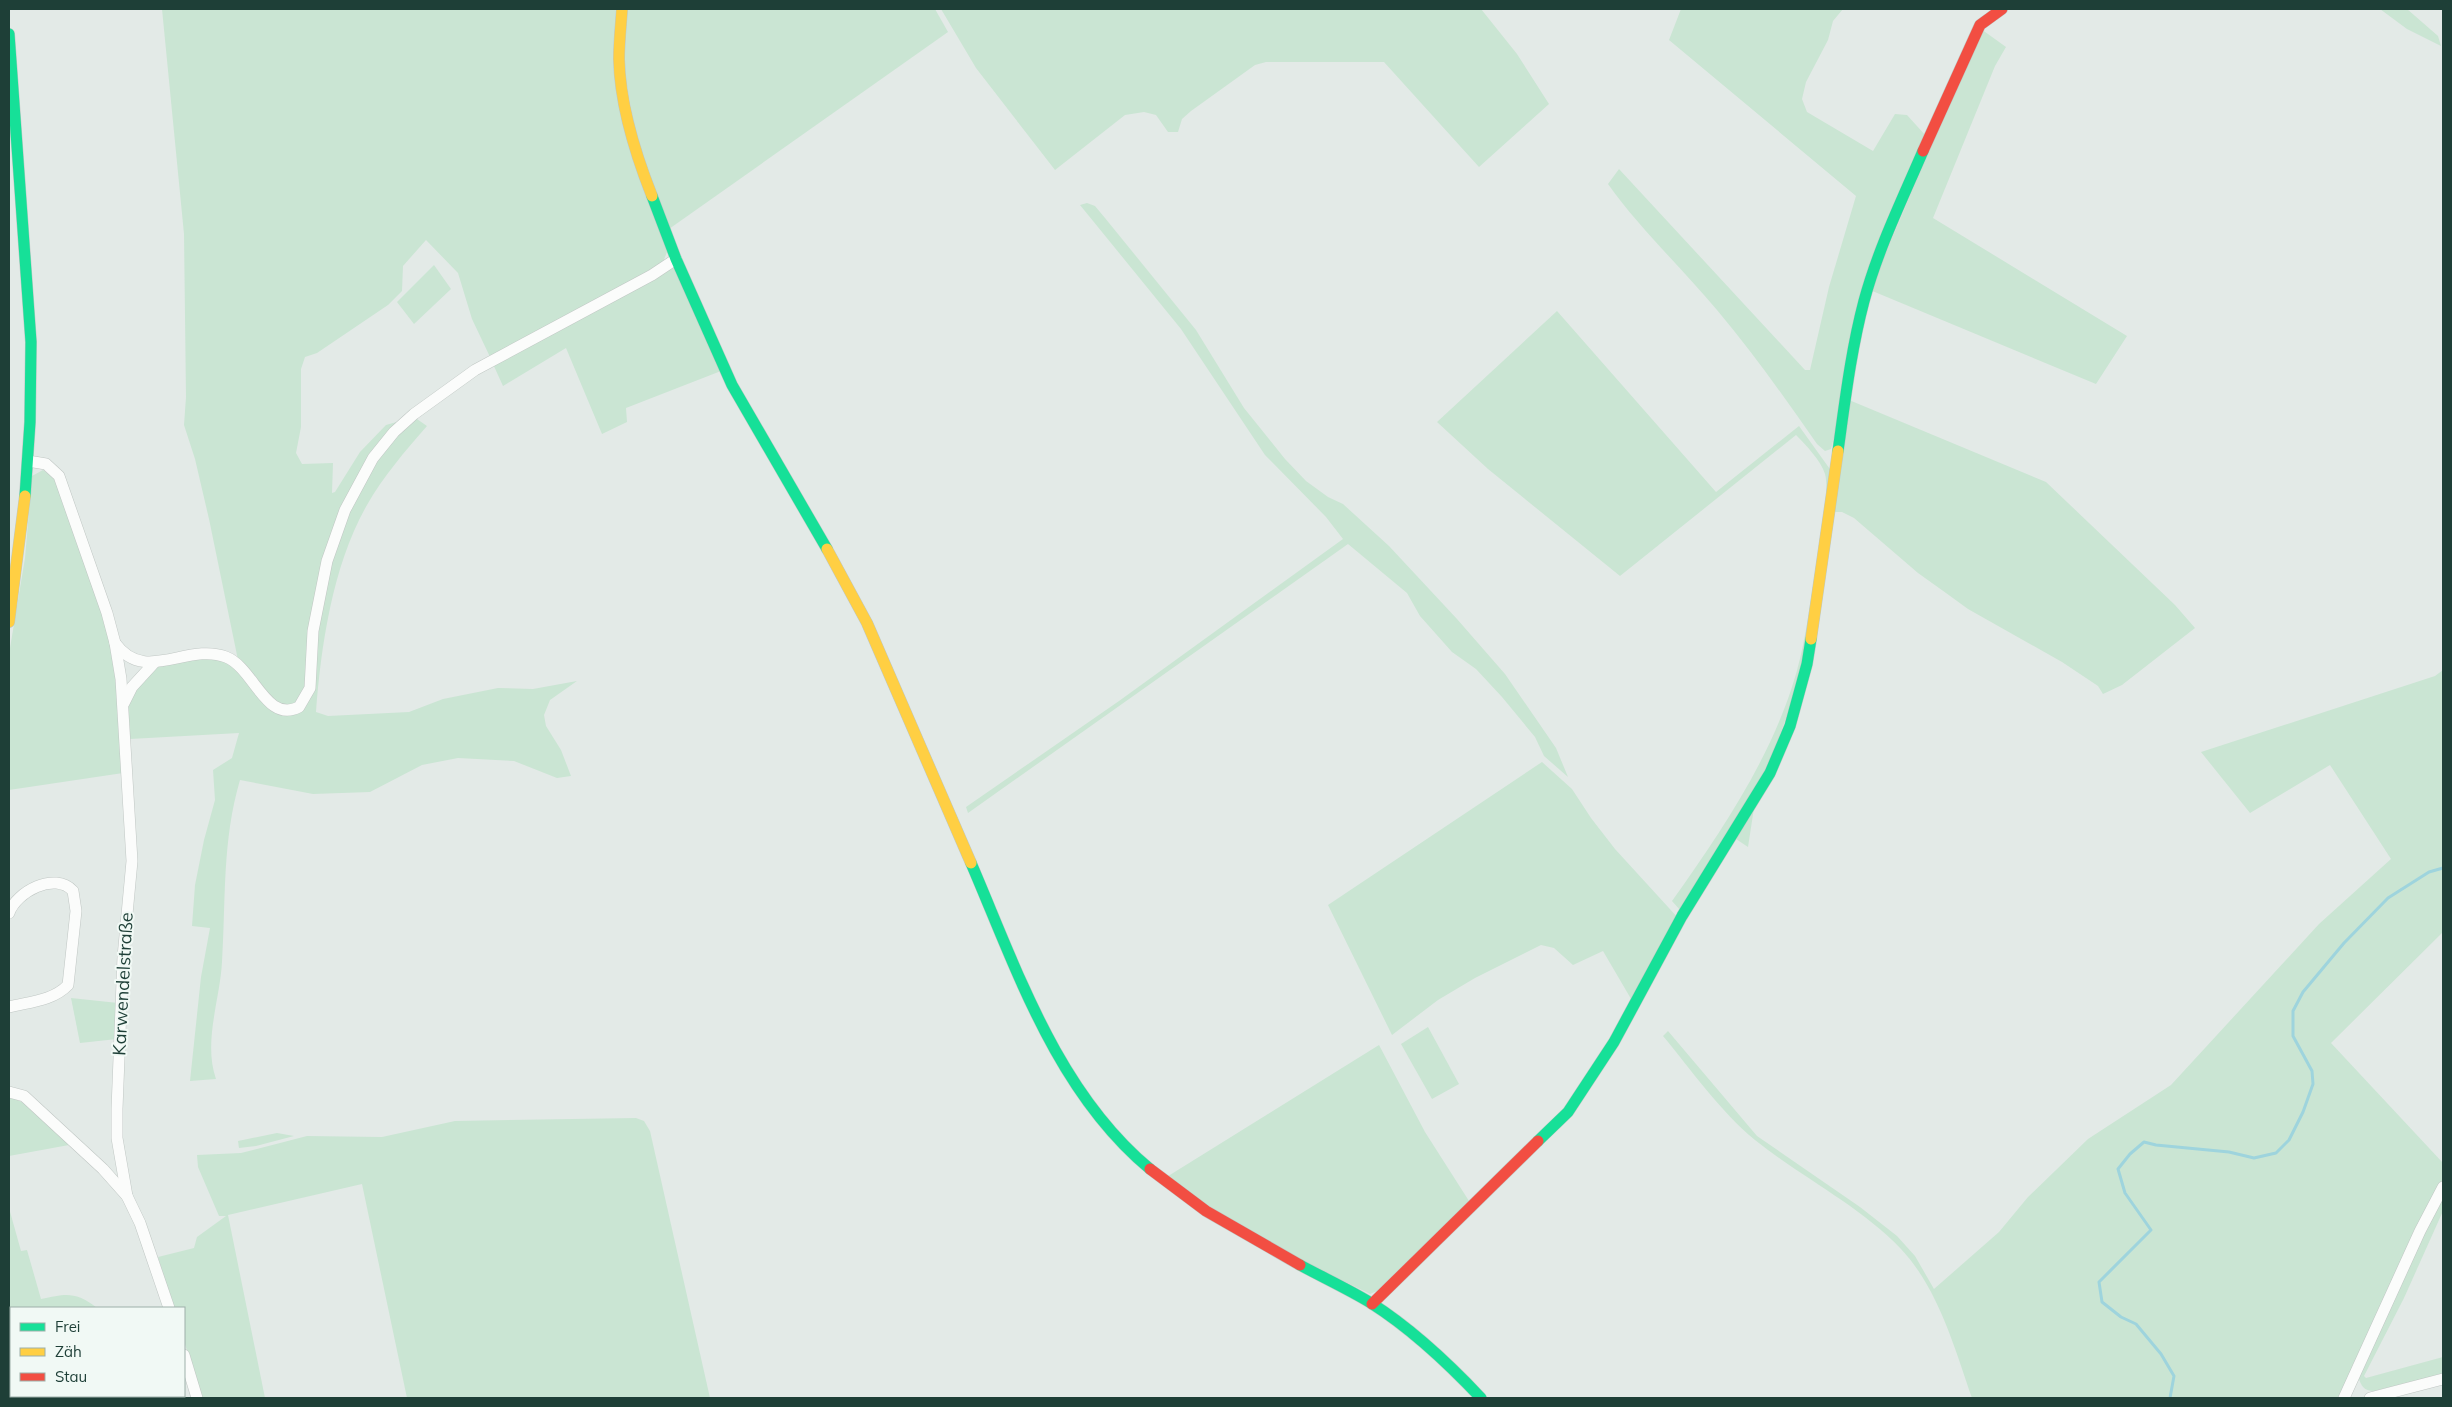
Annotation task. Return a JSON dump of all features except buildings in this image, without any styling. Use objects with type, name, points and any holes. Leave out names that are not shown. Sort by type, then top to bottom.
[{"type":"street","points":[[622,9],[619,59],[626,116],[633,145],[676,259],[732,385],[819,535],[867,623],[1033,1007],[1057,1056],[1113,1132],[1147,1166],[1209,1213],[1372,1304],[1436,1353],[1481,1398]]},
{"type":"street","points":[[1372,1304],[1568,1112],[1614,1042],[1682,916],[1770,773],[1790,726],[1808,664],[1849,372],[1870,282],[1894,217],[1980,25],[2002,9]]},
{"type":"street","points":[[9,34],[29,303],[31,363],[28,461],[17,568],[9,622]]},
{"type":"street","points":[[28,461],[46,464],[59,476],[120,650],[134,659],[154,663],[203,654],[226,657],[234,661],[250,675],[271,705],[283,710],[299,707],[310,688],[316,605],[335,536],[360,479],[373,458],[394,432],[428,403],[476,370],[676,259]]},
{"type":"street","name":"Karwendelstraße","points":[[116,642],[123,706],[132,861],[123,957],[117,1109],[117,1138],[127,1196]]},
{"type":"street","points":[[123,706],[132,687],[154,663]]},
{"type":"street","points":[[9,913],[12,904],[36,887],[62,884],[73,891],[76,911],[68,986],[49,998],[9,1007]]},
{"type":"street","points":[[9,1081],[12,1092],[24,1096],[96,1162],[127,1196],[140,1223],[169,1307]]},
{"type":"street","points":[[2344,1398],[2420,1232],[2443,1187]]},
{"type":"street","points":[[185,1358],[197,1398]]},
{"type":"street","points":[[2370,1398],[2443,1378]]},
{"type":"green space","points":[[162,9],[612,9],[618,11],[614,49],[667,252],[663,262],[648,274],[491,359],[472,319],[458,273],[426,240],[403,266],[402,291],[388,305],[317,353],[305,357],[301,369],[301,427],[296,453],[302,464],[333,463],[332,493],[335,492],[360,452],[386,425],[414,417],[427,426],[380,484],[355,528],[345,553],[325,633],[316,712],[328,716],[409,712],[443,699],[498,688],[533,689],[577,681],[550,700],[544,715],[546,726],[561,750],[571,776],[557,778],[514,761],[458,758],[422,765],[370,792],[313,794],[240,780],[234,803],[227,848],[221,976],[213,1021],[211,1050],[212,1065],[216,1079],[190,1081],[201,977],[210,928],[192,926],[195,885],[204,840],[215,800],[213,770],[232,758],[239,733],[130,739],[128,704],[131,694],[137,685],[152,669],[167,662],[200,657],[219,658],[226,661],[242,674],[261,701],[268,700],[238,660],[209,519],[195,459],[184,425],[186,397],[184,234]]},
{"type":"green space","points":[[626,9],[935,9],[948,32],[669,229],[640,157],[623,65]]},
{"type":"green space","points":[[941,9],[1481,9],[1517,54],[1549,104],[1479,167],[1384,62],[1266,62],[1255,65],[1191,111],[1182,119],[1178,132],[1168,132],[1156,115],[1144,112],[1125,115],[1055,170],[976,68]]},
{"type":"green space","points":[[1681,9],[1843,9],[1833,21],[1828,40],[1806,82],[1802,99],[1807,112],[1873,151],[1895,114],[1907,115],[1926,136],[1890,219],[1831,449],[1825,451],[1817,444],[1769,376],[1730,326],[1633,217],[1608,184],[1619,169],[1805,370],[1810,370],[1829,287],[1856,196],[1669,40]]},
{"type":"green space","points":[[2380,9],[2407,9],[2438,36],[2441,46],[2407,29]]},
{"type":"green space","points":[[1981,29],[2006,47],[1995,66],[1933,218],[2127,336],[2096,384],[1870,290]]},
{"type":"green space","points":[[1087,203],[1095,206],[1196,330],[1244,408],[1285,459],[1306,481],[1328,497],[1343,504],[1389,546],[1505,674],[1556,748],[1568,777],[1544,756],[1535,737],[1502,697],[1476,669],[1452,652],[1420,616],[1407,593],[1348,544],[968,813],[966,807],[1119,701],[1343,539],[1326,517],[1265,455],[1181,329],[1080,205]]},
{"type":"green space","points":[[434,265],[451,289],[414,324],[397,302]]},
{"type":"green space","points":[[670,268],[677,269],[721,371],[626,408],[627,422],[602,434],[566,348],[503,386],[493,364]]},
{"type":"green space","points":[[1557,311],[1716,492],[1799,426],[1832,472],[1803,670],[1754,808],[1748,847],[1730,835],[1680,910],[1672,901],[1707,851],[1740,798],[1769,744],[1782,716],[1792,687],[1803,643],[1821,534],[1826,493],[1825,474],[1809,448],[1796,435],[1620,576],[1488,469],[1437,422]]},
{"type":"green space","points":[[1849,400],[2046,482],[2175,605],[2195,628],[2122,685],[2103,694],[2098,686],[2062,662],[1968,609],[1918,573],[1854,518],[1842,512],[1834,512]]},
{"type":"green space","points":[[43,470],[56,479],[108,627],[114,659],[123,773],[9,790],[9,654],[25,558],[32,476]]},
{"type":"green space","points":[[2443,670],[2443,932],[2331,1043],[2443,1163],[2443,1179],[2338,1398],[1972,1398],[1952,1340],[1935,1300],[1914,1265],[1901,1249],[1885,1233],[1849,1205],[1773,1154],[1742,1129],[1663,1036],[1668,1031],[1757,1136],[1860,1207],[1897,1236],[1915,1256],[1934,1289],[1999,1232],[2028,1197],[2088,1139],[2171,1085],[2319,924],[2391,859],[2330,765],[2250,813],[2201,752],[2435,676]]},
{"type":"green space","points":[[1542,762],[1572,789],[1615,849],[1679,919],[1634,1004],[1603,951],[1573,965],[1554,948],[1541,945],[1475,978],[1438,1000],[1392,1035],[1328,905]]},
{"type":"green space","points":[[71,998],[118,1003],[117,1039],[80,1043]]},
{"type":"green space","points":[[1428,1027],[1459,1084],[1432,1099],[1401,1044]]},
{"type":"green space","points":[[1379,1045],[1425,1132],[1469,1201],[1377,1291],[1370,1294],[1269,1244],[1165,1178]]},
{"type":"green space","points":[[9,1096],[26,1104],[69,1145],[9,1156]]},
{"type":"green space","points":[[636,1118],[644,1121],[650,1131],[710,1398],[407,1398],[362,1184],[228,1215],[265,1398],[202,1398],[185,1344],[185,1307],[174,1307],[158,1257],[194,1248],[197,1237],[226,1216],[219,1216],[198,1167],[197,1155],[241,1153],[307,1136],[382,1137],[455,1121]]},
{"type":"green space","points":[[277,1133],[294,1136],[256,1146],[239,1148],[238,1141]]},
{"type":"green space","points":[[2443,1195],[2443,1211],[2404,1298],[2364,1376],[2366,1378],[2443,1357],[2443,1374],[2374,1391],[2365,1389],[2358,1376]]},
{"type":"green space","points":[[9,1208],[21,1251],[27,1250],[41,1299],[70,1295],[76,1296],[95,1307],[10,1307],[10,1397],[97,1398],[9,1398]]},
{"type":"waterway","points":[[2170,1398],[2174,1376],[2161,1354],[2136,1324],[2121,1317],[2102,1302],[2099,1282],[2151,1230],[2125,1193],[2118,1169],[2130,1154],[2144,1142],[2156,1145],[2229,1152],[2254,1158],[2276,1153],[2289,1140],[2303,1112],[2313,1084],[2312,1071],[2293,1036],[2293,1011],[2303,992],[2344,943],[2388,898],[2429,872],[2443,868]]},
{"type":"traffic: fast","points":[[9,34],[31,342],[30,422],[25,496]]},
{"type":"traffic: fast","points":[[1838,451],[1852,357],[1864,301],[1883,244],[1923,151]]},
{"type":"traffic: fast","points":[[652,196],[676,259],[732,385],[827,549]]},
{"type":"traffic: fast","points":[[1538,1141],[1568,1112],[1614,1042],[1682,916],[1770,773],[1790,726],[1807,664],[1811,639]]},
{"type":"traffic: fast","points":[[971,863],[1023,987],[1065,1067],[1089,1104],[1117,1138],[1150,1169]]},
{"type":"traffic: fast","points":[[1300,1265],[1362,1298],[1401,1324],[1443,1359],[1481,1398]]},
{"type":"traffic: slow","points":[[622,9],[619,59],[622,94],[634,146],[652,196]]},
{"type":"traffic: slow","points":[[1811,639],[1838,451]]},
{"type":"traffic: slow","points":[[9,622],[25,496]]},
{"type":"traffic: slow","points":[[827,549],[867,623],[971,863]]},
{"type":"traffic: jam","points":[[1923,151],[1980,25],[2002,9]]},
{"type":"traffic: jam","points":[[1372,1304],[1538,1141]]},
{"type":"traffic: jam","points":[[1150,1169],[1206,1211],[1300,1265]]}]
